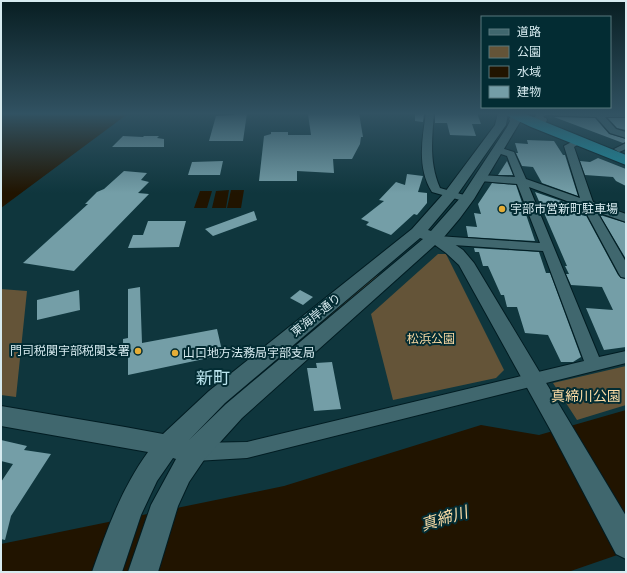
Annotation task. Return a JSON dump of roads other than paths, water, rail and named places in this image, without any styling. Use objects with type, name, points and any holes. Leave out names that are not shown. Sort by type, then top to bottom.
[{"type":"highway","points":[[575,140],[624,152]]},
{"type":"highway","points":[[589,140],[624,152]]},
{"type":"street","points":[[429,140],[427,167],[436,190],[458,197]]},
{"type":"street","name":"東海岸通り","points":[[142,572],[166,505],[180,474],[195,452],[234,411],[455,215],[458,197],[505,140]]},
{"type":"street","name":"東海岸通り","points":[[458,197],[480,178],[506,140]]},
{"type":"street","points":[[578,141],[569,146],[588,205],[626,274]]},
{"type":"street","points":[[498,150],[511,154],[594,364]]},
{"type":"street","points":[[480,178],[522,181],[626,218]]},
{"type":"street","points":[[430,236],[547,247]]},
{"type":"street","points":[[430,236],[457,252],[466,263],[626,544]]},
{"type":"street","name":"東海岸通り","points":[[107,572],[128,511],[148,474],[166,447],[217,397],[430,236]]},
{"type":"street","points":[[1,416],[125,437],[195,452],[247,450],[534,381],[594,364],[626,357]]},
{"type":"water","points":[[1,140],[93,140],[1,208]]},
{"type":"water","points":[[229,190],[226,208],[212,208],[216,191]]},
{"type":"water","points":[[231,190],[244,190],[241,208],[227,208]]},
{"type":"water","points":[[200,191],[212,191],[207,208],[194,208]]},
{"type":"water","name":"真締川","points":[[626,410],[626,552],[568,572],[1,572],[1,544],[284,486],[481,425],[539,435]]},
{"type":"place","name":"宇部市営新町駐車場","points":[[502,209]]},
{"type":"place","name":"門司税関宇部税関支署","points":[[138,351]]},
{"type":"place","name":"山口地方法務局宇部支局","points":[[175,353]]},
{"type":"district","name":"新町","points":[[213,378]]},
{"type":"park label","name":"松浜公園","points":[[431,339]]},
{"type":"park label","name":"真締川公園","points":[[586,396]]}]
